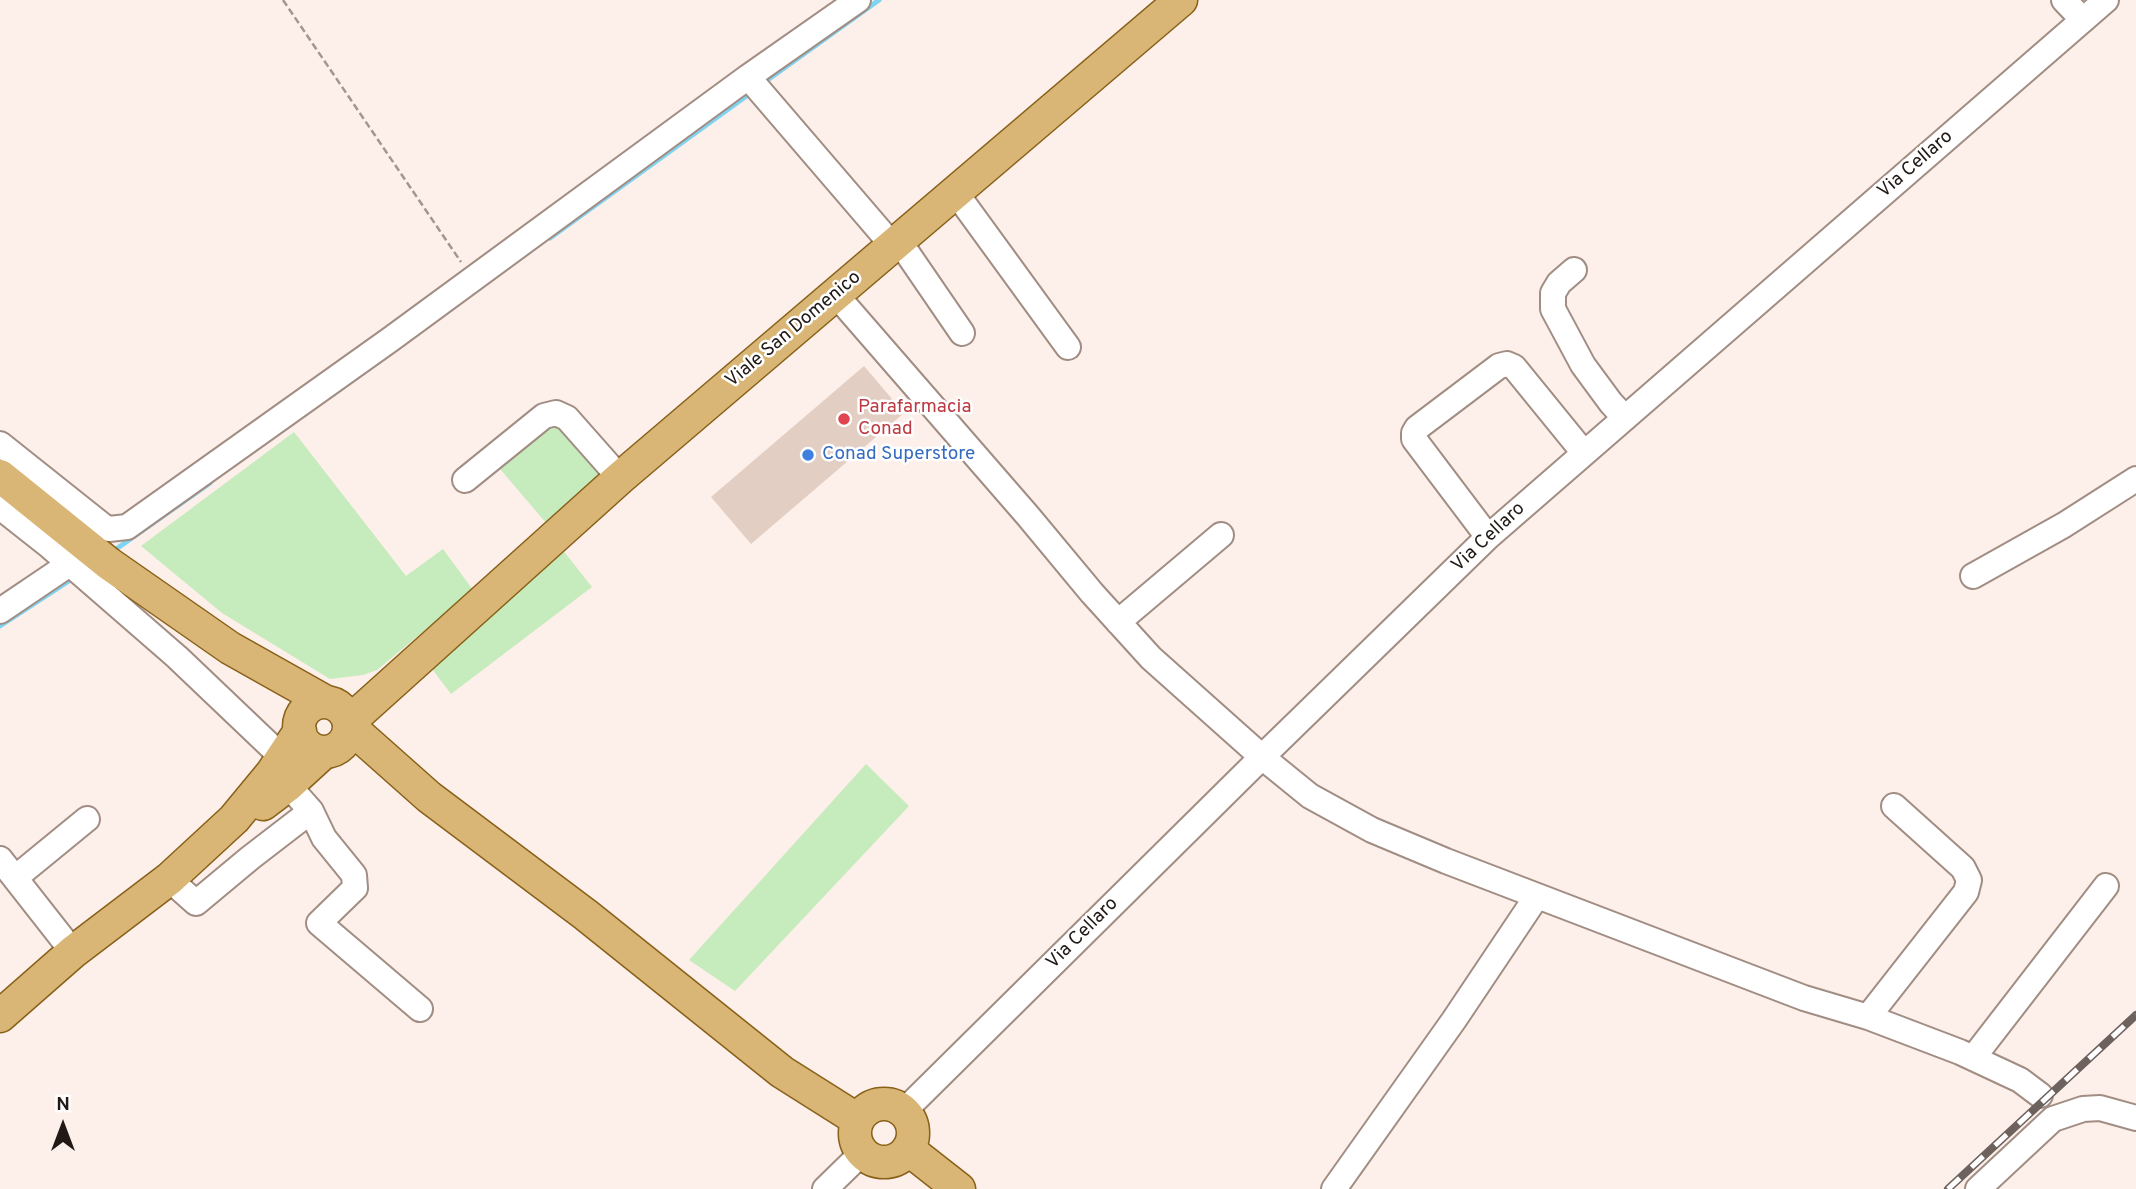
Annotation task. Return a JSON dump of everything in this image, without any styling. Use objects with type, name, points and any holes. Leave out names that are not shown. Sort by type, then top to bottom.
[{"type":"main road","name":"Viale San Domenico","points":[[285,771],[335,726],[412,665],[620,478],[1181,0]]},
{"type":"main road","points":[[0,476],[86,566],[230,648],[586,915],[782,1072],[858,1121]]},
{"type":"main road","points":[[230,648],[300,727],[302,738],[311,748],[335,726]]},
{"type":"main road","points":[[0,1016],[73,952],[169,879],[229,825],[272,773],[285,771],[300,727]]},
{"type":"main road","points":[[879,1104],[896,1106],[904,1111],[912,1125],[913,1134],[908,1149],[894,1160],[886,1161],[863,1152],[856,1137],[858,1121],[870,1107],[879,1104]]},
{"type":"main road","points":[[908,1149],[959,1189]]},
{"type":"street","points":[[0,444],[103,526],[117,530],[127,527],[472,279],[755,85],[858,0]]},
{"type":"street","points":[[2064,0],[2083,20]]},
{"type":"street","name":"Via Cellaro","points":[[904,1111],[1488,537],[2106,0]]},
{"type":"street","points":[[755,85],[896,244],[962,333]]},
{"type":"street","points":[[956,193],[1068,347]]},
{"type":"street","points":[[1574,270],[1553,293],[1553,309],[1583,365],[1625,418]]},
{"type":"street","points":[[836,295],[1151,658],[1310,796],[1372,830],[1446,861],[1804,998],[1868,1017],[1973,1058],[2020,1080],[2040,1095]]},
{"type":"street","points":[[1488,537],[1414,439],[1417,428],[1499,366],[1507,364],[1514,367],[1584,453]]},
{"type":"street","points":[[465,480],[544,416],[556,412],[567,418],[620,478]]},
{"type":"street","points":[[1973,576],[2074,519],[2136,480]]},
{"type":"street","points":[[0,508],[47,544],[86,566],[285,771],[312,811],[324,838],[354,875],[355,888],[319,923],[420,1009]]},
{"type":"street","points":[[1118,622],[1222,535]]},
{"type":"street","points":[[0,611],[86,566]]},
{"type":"street","points":[[1868,1017],[1966,892],[1969,880],[1963,868],[1894,806]]},
{"type":"street","points":[[169,879],[196,903],[312,811]]},
{"type":"street","points":[[73,952],[7,869],[87,819]]},
{"type":"street","points":[[229,825],[250,858]]},
{"type":"street","points":[[1973,1058],[2106,886]]},
{"type":"street","points":[[1334,1189],[1537,896]]},
{"type":"street","points":[[1978,1189],[2053,1119],[2083,1109],[2100,1108],[2136,1118]]},
{"type":"street","points":[[825,1189],[863,1152]]},
{"type":"path","points":[[283,0],[472,279]]},
{"type":"green space","points":[[553,420],[608,473],[547,524],[495,463]]},
{"type":"green space","points":[[294,432],[406,576],[443,549],[473,590],[377,670],[363,675],[330,679],[222,613],[141,546]]},
{"type":"green space","points":[[562,549],[592,587],[451,694],[432,669]]},
{"type":"green space","points":[[866,764],[909,806],[735,991],[689,960]]},
{"type":"building","name":"Conad Superstore","points":[[864,366],[904,413],[751,544],[711,497]]},
{"type":"waterway","points":[[762,84],[879,0]]},
{"type":"waterway","points":[[550,238],[752,92]]},
{"type":"waterway","points":[[112,552],[210,483]]},
{"type":"waterway","points":[[0,626],[75,577]]},
{"type":"railway","points":[[1948,1189],[2136,1015]]},
{"type":"place","name":"Parafarmacia Conad","points":[[844,419]]},
{"type":"place","name":"Conad Superstore","points":[[808,455]]}]
